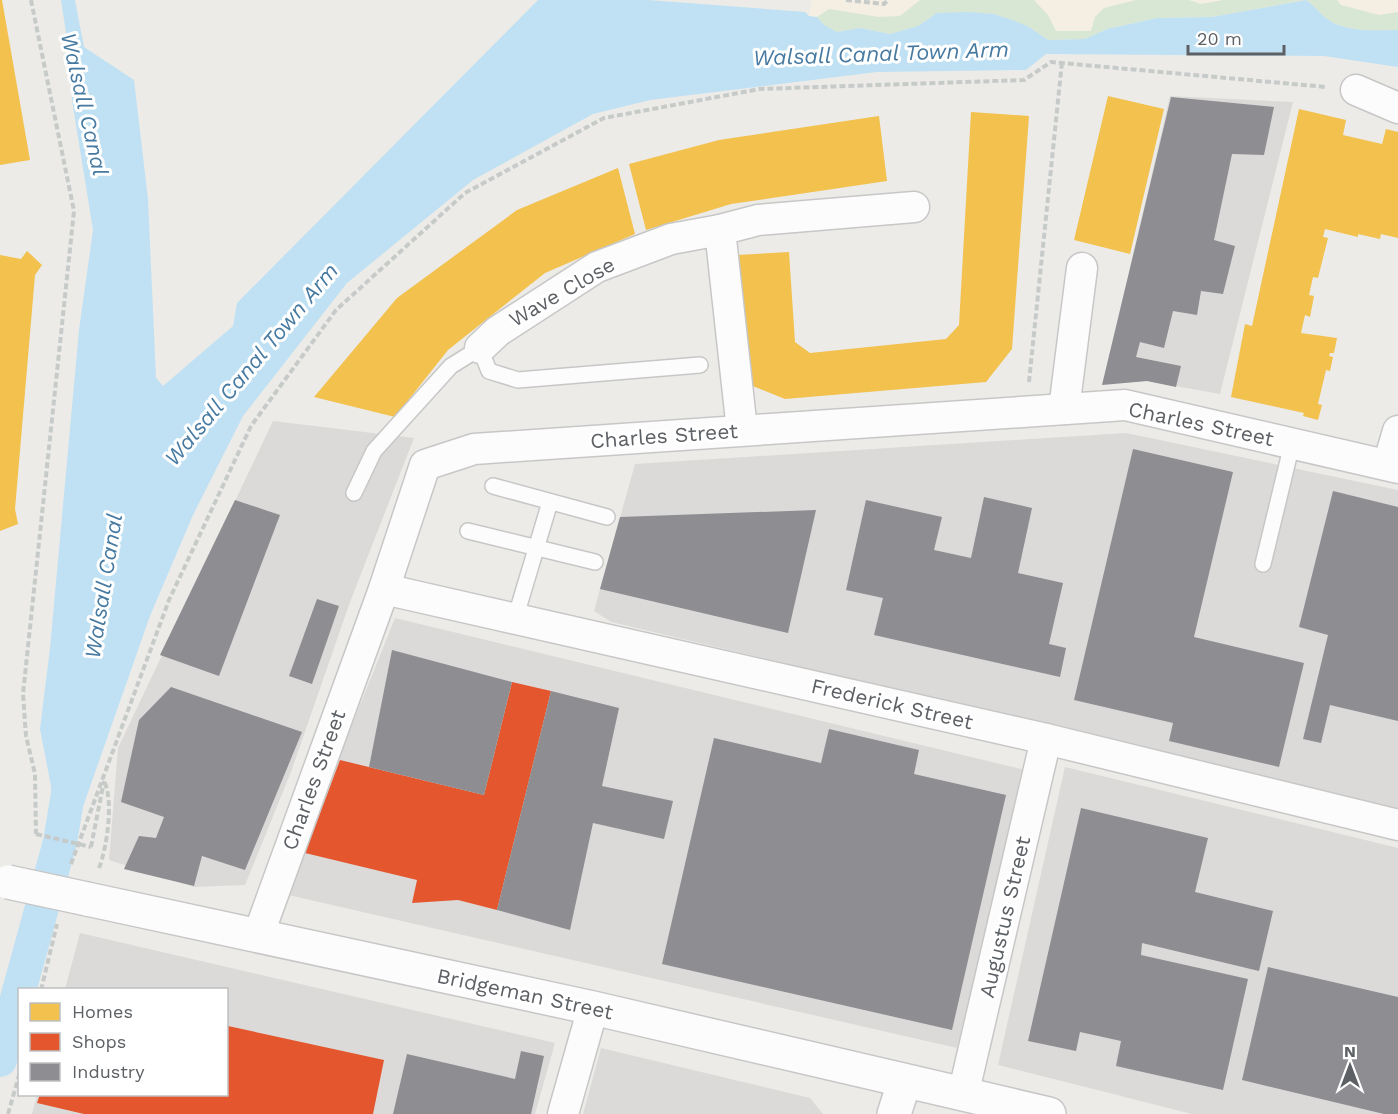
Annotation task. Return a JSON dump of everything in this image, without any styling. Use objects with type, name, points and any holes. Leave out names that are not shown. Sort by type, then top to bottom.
[{"type":"street","points":[[1356,90],[1398,108]]},
{"type":"street","name":"Wave Close","points":[[480,348],[498,331],[597,267],[671,239],[758,220],[914,207]]},
{"type":"street","points":[[720,230],[742,430]]},
{"type":"street","points":[[1064,409],[1082,268]]},
{"type":"street","name":"Charles Street","points":[[258,936],[384,589],[425,465],[474,449],[1125,405],[1393,466]]},
{"type":"street","points":[[1393,466],[1398,431]]},
{"type":"street","name":"Frederick Street","points":[[384,589],[1046,739],[1398,825]]},
{"type":"street","name":"Augustus Street","points":[[963,1095],[1046,739]]},
{"type":"street","name":"Bridgeman Street","points":[[4,881],[593,1008],[904,1083],[1049,1114]]},
{"type":"street","points":[[562,1114],[593,1008]]},
{"type":"street","points":[[894,1114],[904,1083]]},
{"type":"lane","points":[[354,493],[374,451],[451,366],[480,348],[489,371],[518,380],[700,365]]},
{"type":"lane","points":[[1263,564],[1292,444]]},
{"type":"lane","points":[[493,486],[607,517]]},
{"type":"lane","points":[[516,619],[550,502]]},
{"type":"lane","points":[[468,531],[595,562]]},
{"type":"path","points":[[32,0],[74,211],[23,694],[26,736],[35,774],[36,834],[91,848],[104,781]]},
{"type":"path","points":[[846,0],[884,4],[888,0]]},
{"type":"path","points":[[1022,412],[1031,371],[1062,62]]},
{"type":"path","points":[[87,899],[103,859],[109,800],[103,774]]},
{"type":"path","points":[[8,1114],[18,1079]]},
{"type":"shaded area","points":[[812,0],[1305,0],[1085,39],[809,17]]},
{"type":"shaded area","points":[[1306,0],[1398,0],[1398,30],[1318,7]]},
{"type":"shaded area","points":[[1170,96],[1293,102],[1220,394],[1147,381],[1103,384]]},
{"type":"shaded area","points":[[273,421],[414,438],[350,602],[291,772],[245,885],[194,887],[109,860],[118,748]]},
{"type":"shaded area","points":[[1126,433],[1398,490],[1398,809],[611,622],[594,611],[635,464]]},
{"type":"shaded area","points":[[395,618],[1025,770],[957,1048],[284,894]]},
{"type":"shaded area","points":[[1065,767],[1398,848],[1398,1114],[1192,1114],[998,1065]]},
{"type":"shaded area","points":[[80,933],[555,1043],[535,1114],[32,1114],[37,1096],[228,1096],[228,988],[65,988]]},
{"type":"shaded area","points":[[601,1048],[810,1098],[823,1114],[583,1114]]},
{"type":"green space","points":[[920,0],[1034,0],[1048,15],[1056,31],[1091,31],[1095,17],[1104,8],[1136,0],[1189,0],[1201,4],[1223,0],[1305,0],[1212,17],[1157,18],[1107,29],[1085,39],[1048,40],[1029,27],[994,14],[937,13],[918,26],[890,34],[860,28],[837,32],[824,25],[817,17],[829,9],[879,17],[900,16]]},
{"type":"green space","points":[[1306,0],[1337,0],[1341,5],[1379,15],[1398,12],[1398,30],[1361,30],[1343,27],[1327,19]]},
{"type":"water","name":"Walsall Canal Town Arm","points":[[61,0],[75,0],[84,47],[134,80],[148,199],[156,378],[163,386],[233,326],[237,303],[538,0],[648,0],[805,12],[809,16],[817,17],[824,25],[837,32],[860,28],[890,34],[918,26],[937,13],[994,14],[1029,27],[1048,40],[1085,39],[1107,29],[1157,18],[1212,17],[1306,0],[1327,19],[1343,27],[1361,30],[1398,30],[1398,67],[1324,56],[1046,54],[1026,70],[877,72],[650,100],[593,114],[473,180],[347,283],[243,416],[193,515],[150,616],[72,838],[55,834],[51,786],[40,729],[50,648],[79,330],[93,230],[72,100],[69,52]]},
{"type":"building: Homes","points":[[0,0],[2,0],[30,160],[0,165]]},
{"type":"building: Homes","points":[[1108,96],[1164,109],[1130,254],[1074,240]]},
{"type":"building: Homes","points":[[1299,109],[1346,120],[1343,135],[1382,144],[1386,129],[1398,132],[1398,238],[1381,234],[1380,239],[1358,234],[1358,237],[1325,229],[1323,237],[1328,238],[1318,278],[1313,277],[1309,295],[1314,296],[1310,317],[1305,315],[1301,333],[1337,338],[1334,353],[1330,353],[1329,356],[1333,357],[1330,371],[1326,370],[1318,404],[1322,405],[1318,420],[1303,416],[1304,413],[1231,397],[1245,324],[1252,326]]},
{"type":"building: Homes","points":[[971,112],[1029,116],[1012,349],[986,382],[785,399],[745,383],[737,255],[789,252],[795,342],[810,353],[946,339],[959,325]]},
{"type":"building: Homes","points":[[879,116],[887,181],[731,204],[646,230],[629,164],[719,140]]},
{"type":"building: Homes","points":[[618,168],[635,234],[545,273],[448,350],[395,417],[314,397],[397,298],[517,210]]},
{"type":"building: Homes","points":[[27,251],[42,265],[35,275],[15,509],[18,524],[0,531],[0,255],[21,259]]},
{"type":"building: Shops","points":[[512,682],[551,691],[497,910],[458,900],[412,903],[417,880],[305,853],[340,760],[484,795]]},
{"type":"building: Shops","points":[[228,1026],[384,1060],[373,1114],[84,1114],[37,1103],[39,1096],[228,1096]]},
{"type":"building: Industry","points":[[1171,97],[1274,107],[1264,155],[1232,154],[1214,240],[1235,246],[1223,294],[1201,291],[1197,315],[1173,311],[1164,348],[1140,342],[1136,357],[1181,366],[1176,387],[1147,381],[1102,385]]},
{"type":"building: Industry","points":[[1133,449],[1233,472],[1194,637],[1304,663],[1279,767],[1169,741],[1173,723],[1074,700]]},
{"type":"building: Industry","points":[[1333,491],[1398,507],[1398,721],[1330,705],[1321,743],[1303,739],[1328,635],[1299,627]]},
{"type":"building: Industry","points":[[984,497],[1032,508],[1018,573],[1063,583],[1049,644],[1066,648],[1060,677],[874,635],[883,598],[846,590],[866,500],[942,517],[934,550],[971,558]]},
{"type":"building: Industry","points":[[235,500],[280,515],[219,676],[160,655]]},
{"type":"building: Industry","points":[[816,510],[788,633],[600,589],[620,517]]},
{"type":"building: Industry","points":[[317,599],[339,606],[312,684],[289,676]]},
{"type":"building: Industry","points":[[392,650],[512,682],[484,795],[369,767]]},
{"type":"building: Industry","points":[[171,687],[302,732],[245,870],[202,856],[194,886],[124,869],[139,836],[156,838],[164,817],[121,802],[139,720]]},
{"type":"building: Industry","points":[[551,691],[619,708],[602,786],[673,801],[664,839],[593,823],[570,930],[497,910]]},
{"type":"building: Industry","points":[[829,729],[919,750],[914,774],[1006,795],[952,1030],[662,964],[714,738],[821,763]]},
{"type":"building: Industry","points":[[1081,808],[1208,838],[1195,892],[1273,911],[1259,971],[1142,943],[1141,955],[1248,979],[1223,1090],[1116,1066],[1121,1041],[1080,1032],[1076,1051],[1028,1041]]},
{"type":"building: Industry","points":[[1268,967],[1398,997],[1398,1114],[1384,1114],[1242,1080]]},
{"type":"building: Industry","points":[[521,1051],[544,1056],[531,1114],[393,1114],[407,1054],[515,1079]]},
{"type":"waterway","name":"Walsall Canal","points":[[20,988],[60,842],[69,788]]},
{"type":"waterway","name":"Walsall Canal","points":[[0,1060],[18,995]]}]
